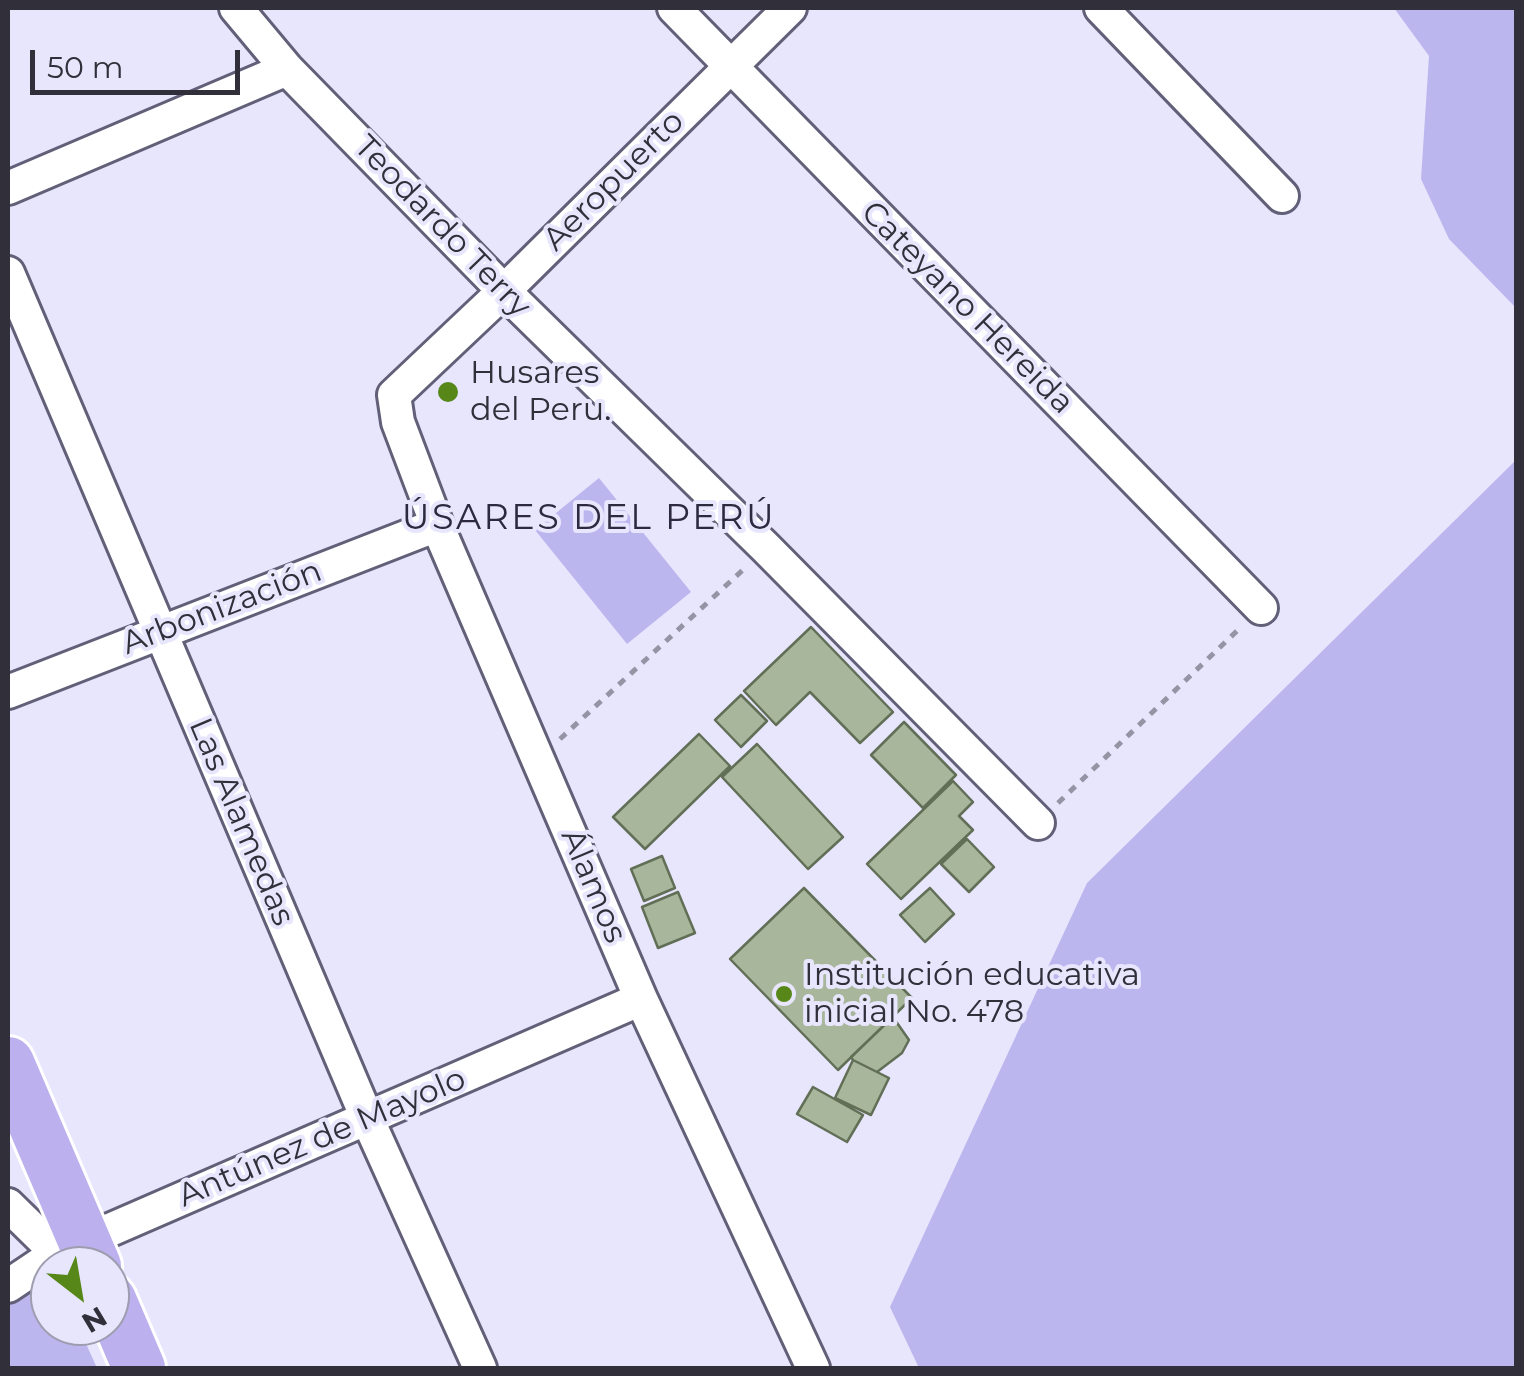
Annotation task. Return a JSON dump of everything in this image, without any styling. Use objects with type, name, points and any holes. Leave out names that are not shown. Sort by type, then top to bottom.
[{"type":"main road","points":[[8,1062],[72,1246]]},
{"type":"main road","points":[[8,1137],[69,1246]]},
{"type":"street","name":"Teodardo Terry","points":[[236,8],[287,68],[504,291],[1038,822]]},
{"type":"street","name":"Cateyano Hereida","points":[[674,8],[1262,608]]},
{"type":"street","name":"Aeropuerto","points":[[394,394],[504,291],[790,8]]},
{"type":"street","points":[[1101,8],[1282,196]]},
{"type":"street","points":[[8,188],[287,68]]},
{"type":"street","name":"Las Alamedas","points":[[8,273],[366,1118],[480,1368]]},
{"type":"street","name":"Álamos","points":[[394,394],[398,422],[438,525],[641,999],[813,1368]]},
{"type":"street","name":"Arbonización","points":[[8,692],[438,525]]},
{"type":"street","name":"Antúnez de Mayolo","points":[[96,1246],[366,1118],[641,999]]},
{"type":"street","points":[[8,1206],[62,1246]]},
{"type":"path","points":[[540,758],[766,548]]},
{"type":"path","points":[[1038,822],[1262,608]]},
{"type":"shaded area","points":[[1394,8],[1516,8],[1516,308],[1449,239],[1421,179],[1429,56]]},
{"type":"shaded area","points":[[1516,460],[1516,1368],[919,1368],[890,1307],[1087,883]]},
{"type":"shaded area","points":[[599,478],[691,592],[627,644],[535,530]]},
{"type":"shaded area","points":[[30,1286],[30,1346],[87,1346],[97,1368],[8,1368],[8,1304]]},
{"type":"building","points":[[811,627],[893,712],[860,743],[810,692],[776,725],[744,691]]},
{"type":"building","points":[[741,695],[767,721],[741,747],[715,720]]},
{"type":"building","points":[[904,722],[956,775],[923,808],[871,755]]},
{"type":"building","points":[[699,734],[730,766],[645,849],[613,817]]},
{"type":"building","points":[[757,744],[843,837],[808,869],[722,777]]},
{"type":"building","points":[[953,781],[973,802],[959,816],[973,830],[901,899],[867,864]]},
{"type":"building","points":[[967,839],[994,867],[969,892],[941,864]]},
{"type":"building","points":[[662,856],[675,888],[644,901],[631,869]]},
{"type":"building","points":[[804,888],[912,998],[838,1070],[730,959]]},
{"type":"building","points":[[930,888],[954,914],[925,942],[900,915]]},
{"type":"building","points":[[678,892],[695,933],[658,948],[642,907]]},
{"type":"building","points":[[893,1017],[909,1040],[902,1053],[877,1072],[853,1060],[851,1057]]},
{"type":"building","points":[[853,1060],[889,1078],[871,1115],[835,1098]]},
{"type":"building","points":[[813,1087],[863,1115],[847,1142],[797,1114]]},
{"type":"place","name":"Husares del Peru.","points":[[448,392]]},
{"type":"place","name":"Institución educativa inicial No. 478","points":[[784,994]]},
{"type":"district","name":"ÚSARES DEL PERÚ","points":[[589,519]]}]
